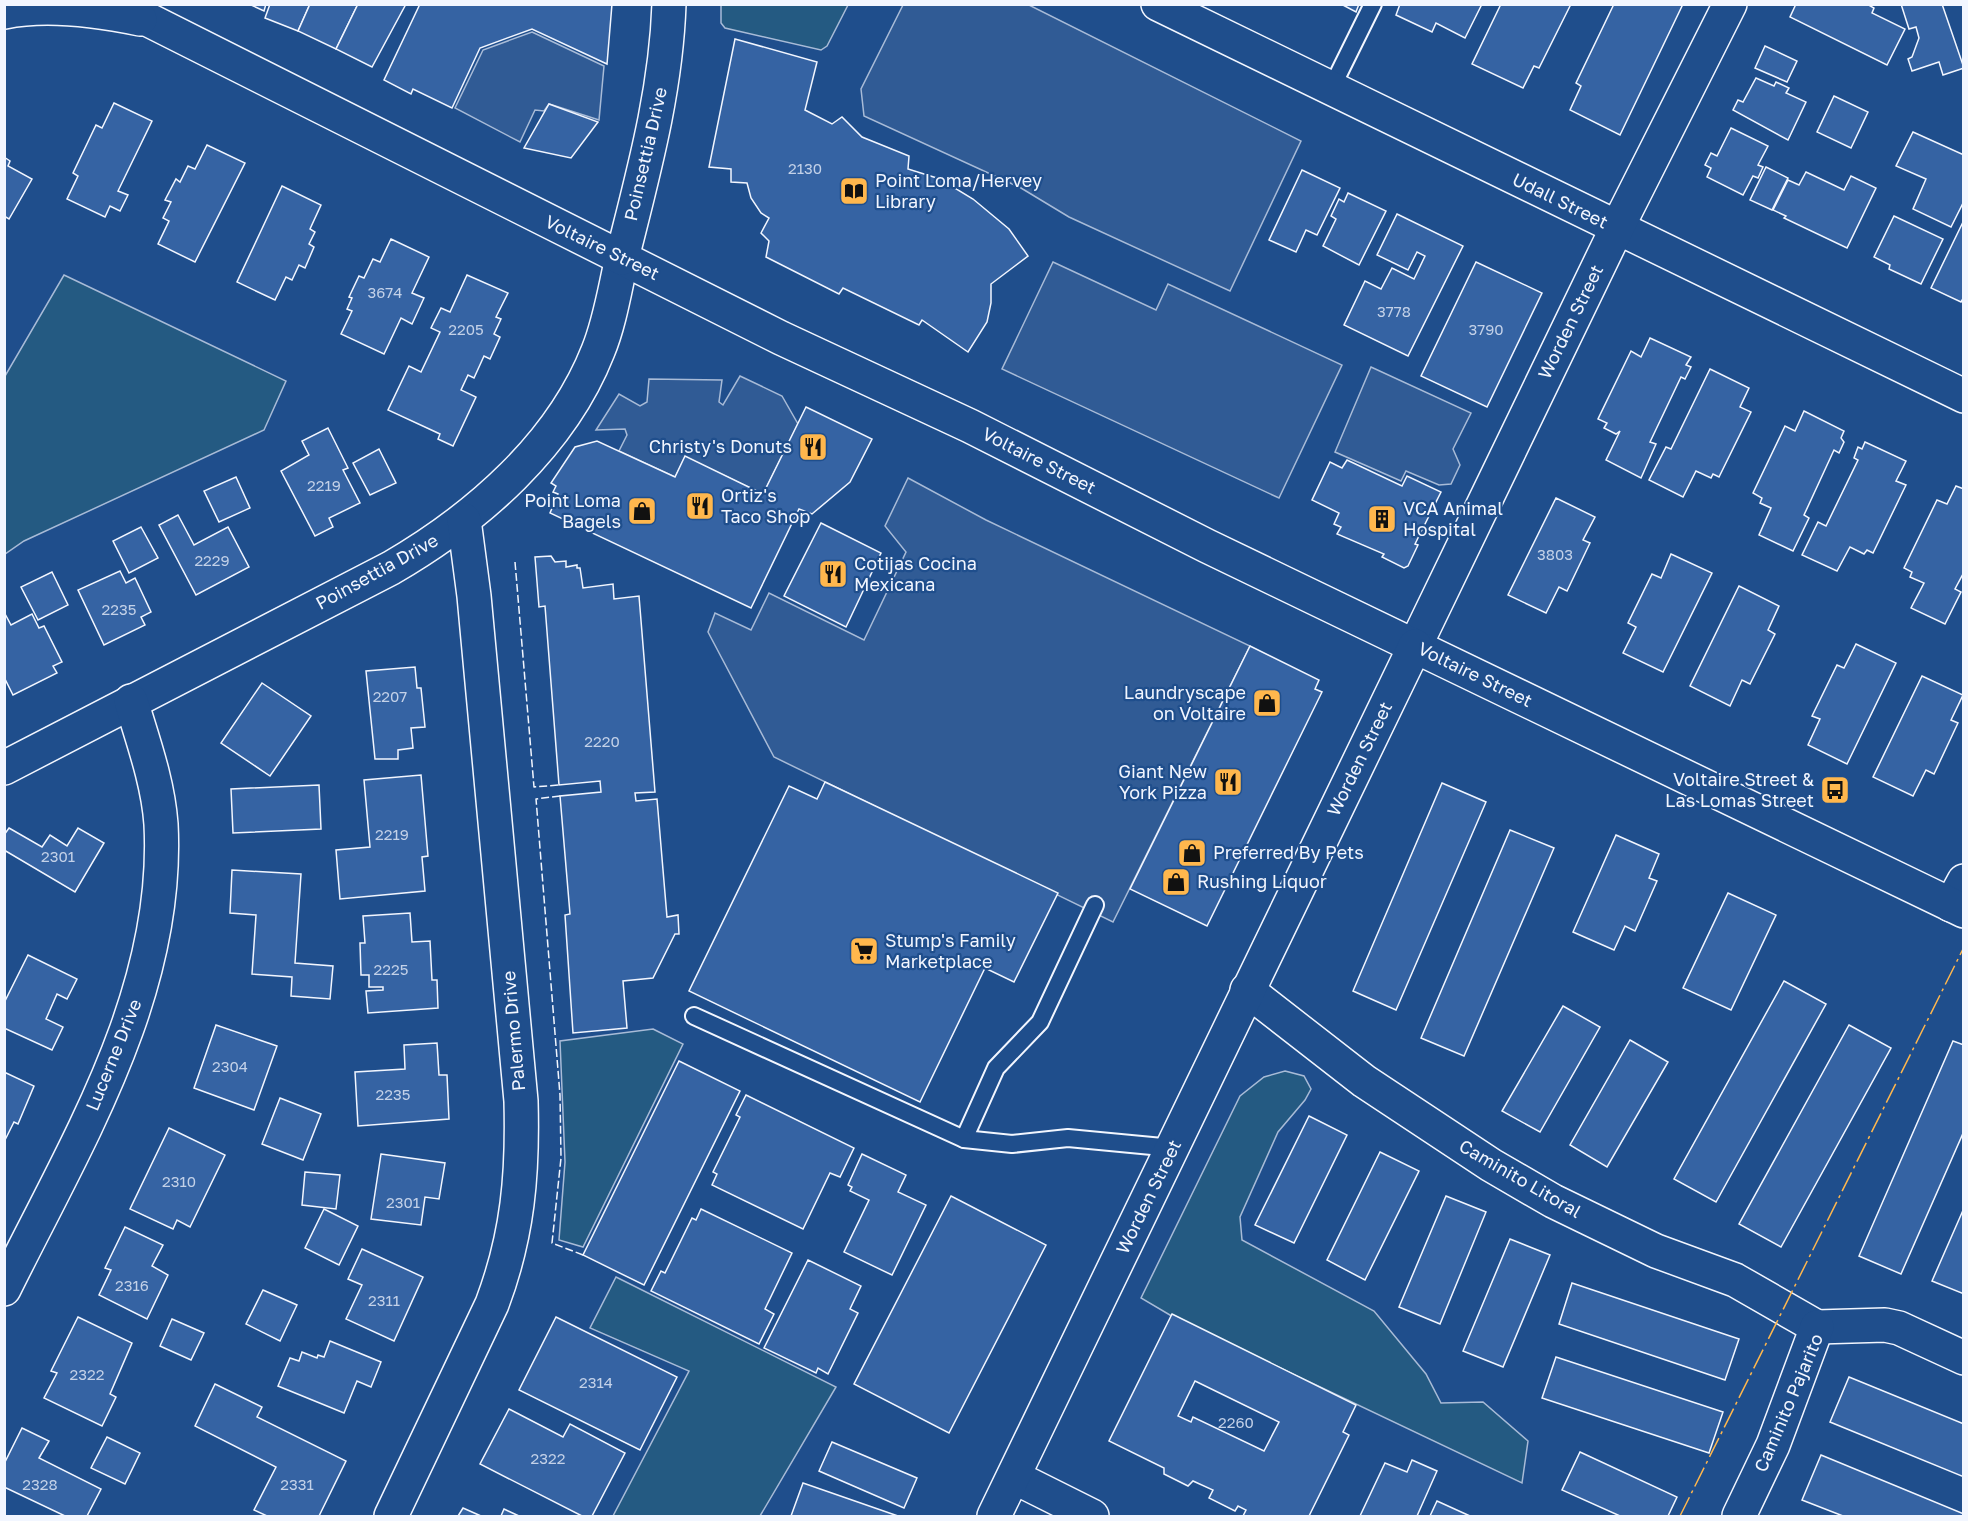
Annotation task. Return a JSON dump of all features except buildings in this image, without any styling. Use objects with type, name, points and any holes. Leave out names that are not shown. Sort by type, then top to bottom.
[{"type":"street","name":"Voltaire Street","points":[[117,4],[622,258],[1415,646],[1959,899]]},
{"type":"street","name":"Poinsettia Drive","points":[[4,768],[391,568],[464,520],[511,478],[572,402],[599,350],[653,140],[663,79],[669,4]]},
{"type":"street","name":"Udall Street","points":[[1158,4],[1964,396]]},
{"type":"street","name":"Worden Street","points":[[994,1516],[1617,228],[1730,4]]},
{"type":"street","points":[[4,12],[43,8],[70,9],[150,22]]},
{"type":"street","name":"Palermo Drive","points":[[390,1516],[492,1304],[505,1269],[516,1224],[520,1181],[521,1101],[474,596],[464,520]]},
{"type":"street","name":"Lucerne Drive","points":[[4,1289],[114,1064],[133,1017],[152,944],[160,870],[160,824],[154,781],[131,701]]},
{"type":"street","name":"Caminito Litoral","points":[[1247,990],[1364,1081],[1491,1165],[1554,1201],[1656,1251],[1735,1280],[1817,1327]]},
{"type":"street","name":"Caminito Pajarito","points":[[1739,1516],[1773,1445],[1817,1327],[1885,1324],[1899,1328],[1964,1358]]},
{"type":"street","points":[[1014,1478],[1092,1516]]},
{"type":"lane","points":[[1331,89],[1373,4]]},
{"type":"lane","points":[[964,1139],[996,1068],[1040,1022],[1095,905]]},
{"type":"lane","points":[[694,1016],[964,1139],[1012,1144],[1068,1138],[1173,1148]]},
{"type":"shaded area","points":[[721,4],[848,5],[827,46],[821,50],[725,28],[721,23]]},
{"type":"shaded area","points":[[903,5],[1029,5],[1301,141],[1230,291],[1069,217],[1021,188],[864,116],[861,89]]},
{"type":"shaded area","points":[[532,32],[604,66],[599,120],[549,104],[544,111],[535,110],[520,142],[455,108],[483,50]]},
{"type":"shaded area","points":[[1053,262],[1156,310],[1168,284],[1342,365],[1279,498],[1002,369]]},
{"type":"shaded area","points":[[64,275],[286,381],[264,430],[24,541],[5,554],[5,376]]},
{"type":"shaded area","points":[[1371,367],[1471,413],[1453,449],[1460,465],[1451,484],[1439,485],[1406,471],[1401,481],[1335,452]]},
{"type":"shaded area","points":[[740,376],[782,396],[798,424],[763,494],[685,457],[675,477],[619,451],[627,435],[625,429],[596,430],[619,394],[640,406],[647,402],[649,379],[722,380],[719,402],[723,405]]},
{"type":"shaded area","points":[[908,478],[986,520],[1250,646],[1113,922],[774,757],[708,632],[715,613],[751,630],[769,593],[864,640],[906,552],[885,526]]},
{"type":"shaded area","points":[[653,1029],[683,1044],[583,1247],[559,1240],[565,1162],[560,1041]]},
{"type":"shaded area","points":[[1285,1071],[1304,1076],[1311,1089],[1305,1100],[1278,1132],[1240,1217],[1242,1240],[1374,1311],[1426,1374],[1441,1403],[1483,1402],[1528,1441],[1522,1483],[1175,1318],[1141,1298],[1240,1096],[1264,1077]]},
{"type":"shaded area","points":[[616,1277],[836,1387],[760,1516],[613,1516],[689,1371],[590,1328]]},
{"type":"fence","points":[[515,562],[534,787],[559,785]]},
{"type":"fence","points":[[560,796],[536,799],[560,1095],[561,1158],[552,1243],[583,1255]]},
{"type":"power","points":[[1680,1516],[1964,947]]},
{"type":"place","name":"Point Loma/Hervey Library","points":[[854,191]]},
{"type":"place","name":"Christy's Donuts","points":[[813,447]]},
{"type":"place","name":"Ortiz's Taco Shop","points":[[700,506]]},
{"type":"place","name":"Point Loma Bagels","points":[[642,511]]},
{"type":"place","name":"VCA Animal Hospital","points":[[1382,519]]},
{"type":"place","name":"Cotijas Cocina Mexicana","points":[[833,574]]},
{"type":"place","name":"Laundryscape on Voltaire","points":[[1267,703]]},
{"type":"place","name":"Giant New York Pizza","points":[[1228,782]]},
{"type":"place","name":"Voltaire Street & Las Lomas Street","points":[[1835,790]]},
{"type":"place","name":"Preferred By Pets","points":[[1192,853]]},
{"type":"place","name":"Rushing Liquor","points":[[1176,882]]},
{"type":"place","name":"Stump's Family Marketplace","points":[[864,951]]}]
